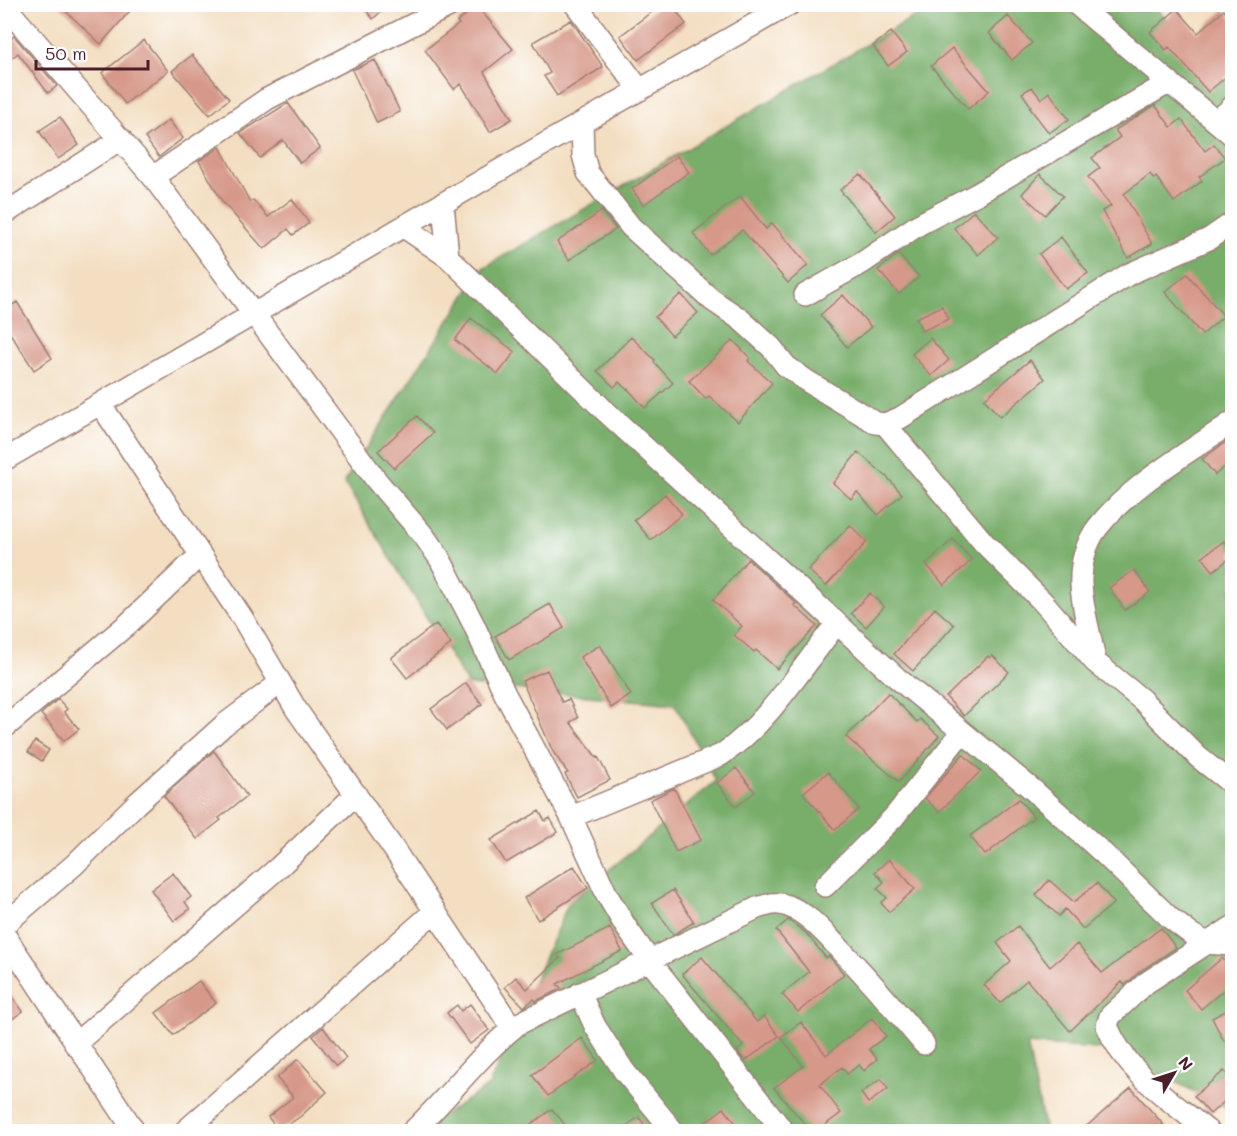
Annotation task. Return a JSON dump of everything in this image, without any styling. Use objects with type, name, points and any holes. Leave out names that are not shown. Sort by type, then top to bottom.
[{"type":"street","points":[[153,177],[267,99],[453,4]]},
{"type":"street","points":[[575,4],[640,90]]},
{"type":"street","points":[[1076,4],[1170,82],[1227,121]]},
{"type":"street","points":[[4,460],[784,6]]},
{"type":"street","points":[[11,7],[153,177],[377,481],[424,536],[440,560],[474,625],[505,694],[564,801],[607,895],[626,927],[650,961],[784,1131]]},
{"type":"street","points":[[806,295],[862,263],[918,225],[977,194],[1170,82]]},
{"type":"street","points":[[582,123],[583,155],[588,173],[631,227],[712,300],[740,319],[771,347],[786,366],[876,423],[885,424],[900,418],[1129,274],[1209,238],[1233,223]]},
{"type":"street","points":[[4,214],[121,139]]},
{"type":"street","points":[[443,204],[448,257]]},
{"type":"street","points":[[404,227],[448,257],[604,410],[897,678],[1033,790],[1170,918],[1207,944],[1233,945]]},
{"type":"street","points":[[101,405],[243,619],[296,709],[356,794],[512,1028]]},
{"type":"street","points":[[1095,662],[1081,583],[1083,556],[1097,528],[1160,472],[1233,422]]},
{"type":"street","points":[[885,424],[984,543],[1044,602],[1095,662],[1142,700],[1198,757],[1233,784]]},
{"type":"street","points":[[4,728],[129,623],[200,555]]},
{"type":"street","points":[[571,817],[721,755],[738,744],[764,717],[837,623]]},
{"type":"street","points":[[135,1131],[75,1044],[5,933],[136,804],[224,725],[280,683]]},
{"type":"street","points":[[825,886],[894,817],[962,732]]},
{"type":"street","points":[[75,1044],[278,868],[356,794]]},
{"type":"street","points":[[412,1131],[436,1109],[512,1028],[756,908],[775,902],[800,912],[820,928],[867,977],[924,1044]]},
{"type":"street","points":[[184,1131],[435,911]]},
{"type":"street","points":[[1209,1131],[1155,1089],[1134,1068],[1112,1039],[1107,1026],[1110,1016],[1146,983],[1233,927]]},
{"type":"street","points":[[580,993],[595,1026],[624,1071],[674,1131]]},
{"type":"green space","points":[[934,5],[1155,5],[1232,89],[1232,1110],[1111,1050],[1027,1044],[1045,1131],[418,1131],[489,1086],[568,904],[716,781],[675,704],[468,685],[344,482],[483,268]]},
{"type":"building","points":[[58,4],[95,4],[101,9],[105,4],[136,4],[101,44]]},
{"type":"building","points":[[361,4],[389,4],[373,19]]},
{"type":"building","points":[[662,4],[671,4],[686,24],[638,60],[620,36]]},
{"type":"building","points":[[477,6],[513,49],[484,72],[512,119],[490,132],[461,84],[454,89],[425,50],[459,24],[457,22]]},
{"type":"building","points":[[1177,9],[1198,33],[1224,10],[1233,19],[1233,71],[1208,92],[1169,47],[1166,50],[1150,32]]},
{"type":"building","points":[[1008,16],[1032,43],[1012,60],[989,33]]},
{"type":"building","points":[[571,20],[603,67],[557,96],[544,76],[550,73],[533,42]]},
{"type":"building","points":[[891,32],[907,52],[888,66],[873,46]]},
{"type":"building","points":[[14,36],[57,86],[48,93],[18,53],[4,64],[4,44]]},
{"type":"building","points":[[144,40],[168,71],[125,104],[102,73]]},
{"type":"building","points":[[952,48],[989,91],[968,109],[931,66]]},
{"type":"building","points":[[192,55],[229,99],[210,115],[172,71]]},
{"type":"building","points":[[375,60],[400,112],[377,123],[352,70]]},
{"type":"building","points":[[1032,87],[1041,99],[1049,92],[1069,119],[1049,133],[1029,107],[1031,106],[1022,93]]},
{"type":"building","points":[[288,103],[320,148],[300,163],[283,140],[260,158],[240,133]]},
{"type":"building","points":[[1155,105],[1171,127],[1181,119],[1205,151],[1214,144],[1225,158],[1199,177],[1202,181],[1174,202],[1156,177],[1154,179],[1150,174],[1124,194],[1152,244],[1128,258],[1102,211],[1111,206],[1088,177],[1100,168],[1092,158],[1120,137],[1115,130]]},
{"type":"building","points":[[60,117],[79,145],[58,159],[39,131]]},
{"type":"building","points":[[169,120],[183,138],[159,157],[145,138]]},
{"type":"building","points":[[220,147],[250,202],[253,200],[268,217],[292,199],[309,223],[293,235],[288,229],[264,249],[222,201],[199,161]]},
{"type":"building","points":[[677,156],[689,172],[643,205],[632,189]]},
{"type":"building","points":[[860,174],[895,216],[876,232],[840,190]]},
{"type":"building","points":[[1040,174],[1063,196],[1045,215],[1022,194]]},
{"type":"building","points":[[740,196],[766,229],[772,223],[808,265],[788,283],[742,230],[710,255],[693,233]]},
{"type":"building","points":[[602,211],[616,229],[569,260],[557,242]]},
{"type":"building","points":[[974,211],[998,237],[978,255],[954,228]]},
{"type":"building","points":[[1061,237],[1088,273],[1066,289],[1039,254]]},
{"type":"building","points":[[898,254],[919,277],[899,294],[878,270]]},
{"type":"building","points":[[1187,274],[1224,316],[1202,335],[1165,292]]},
{"type":"building","points":[[681,294],[698,313],[672,336],[655,317]]},
{"type":"building","points":[[843,295],[871,327],[847,347],[820,315]]},
{"type":"building","points":[[17,302],[52,358],[34,370],[4,324],[4,310]]},
{"type":"building","points":[[942,306],[949,319],[922,331],[916,318]]},
{"type":"building","points":[[471,318],[515,352],[498,374],[455,340]]},
{"type":"building","points":[[631,337],[655,360],[654,362],[673,383],[645,408],[619,382],[614,387],[597,371]]},
{"type":"building","points":[[930,338],[949,360],[931,376],[912,354]]},
{"type":"building","points":[[733,340],[750,358],[748,361],[772,383],[738,422],[709,396],[706,399],[689,381]]},
{"type":"building","points":[[1030,360],[1045,379],[1000,417],[984,399]]},
{"type":"building","points":[[417,416],[433,433],[394,468],[378,451]]},
{"type":"building","points":[[1233,437],[1233,460],[1215,475],[1202,459]]},
{"type":"building","points":[[858,452],[887,477],[902,494],[878,515],[857,492],[851,499],[833,483]]},
{"type":"building","points":[[665,494],[682,514],[651,540],[634,520]]},
{"type":"building","points":[[850,525],[867,542],[826,586],[808,570]]},
{"type":"building","points":[[953,539],[972,560],[944,585],[926,564]]},
{"type":"building","points":[[1224,541],[1233,552],[1233,556],[1213,571],[1202,557]]},
{"type":"building","points":[[748,559],[796,603],[794,605],[817,626],[777,669],[756,650],[754,652],[734,635],[742,626],[713,600]]},
{"type":"building","points":[[1134,570],[1150,592],[1125,610],[1109,588]]},
{"type":"building","points":[[870,593],[884,607],[866,627],[851,613]]},
{"type":"building","points":[[550,604],[564,628],[509,660],[495,636]]},
{"type":"building","points":[[935,608],[954,625],[913,671],[894,654]]},
{"type":"building","points":[[436,624],[451,644],[407,678],[391,658]]},
{"type":"building","points":[[600,645],[631,695],[611,708],[580,657]]},
{"type":"building","points":[[992,655],[1009,672],[964,716],[946,697],[988,656],[990,658]]},
{"type":"building","points":[[547,670],[562,702],[569,699],[578,718],[570,722],[598,757],[610,780],[577,797],[565,774],[568,773],[553,752],[522,681]]},
{"type":"building","points":[[466,683],[482,704],[447,730],[431,709]]},
{"type":"building","points":[[888,693],[917,722],[920,719],[939,736],[899,782],[846,737]]},
{"type":"building","points":[[58,699],[67,709],[64,712],[79,729],[64,741],[41,714]]},
{"type":"building","points":[[35,741],[49,750],[42,761],[28,752]]},
{"type":"building","points":[[214,751],[247,796],[197,839],[164,796]]},
{"type":"building","points":[[963,754],[981,771],[939,812],[925,798]]},
{"type":"building","points":[[736,768],[755,792],[736,807],[717,783]]},
{"type":"building","points":[[828,772],[859,809],[835,830],[803,793]]},
{"type":"building","points":[[674,788],[701,840],[676,852],[650,800]]},
{"type":"building","points":[[1019,799],[1034,817],[985,855],[970,836]]},
{"type":"building","points":[[539,811],[545,821],[550,818],[558,832],[506,863],[491,840]]},
{"type":"building","points":[[889,859],[915,889],[889,912],[881,903],[887,898],[877,888],[884,882],[875,872]]},
{"type":"building","points":[[574,866],[588,888],[538,920],[524,898]]},
{"type":"building","points":[[173,873],[191,897],[185,902],[190,909],[174,921],[151,890]]},
{"type":"building","points":[[1049,880],[1074,902],[1097,883],[1114,903],[1083,929],[1065,909],[1059,916],[1036,895]]},
{"type":"building","points":[[673,890],[694,922],[673,935],[652,903]]},
{"type":"building","points":[[788,920],[806,933],[826,958],[829,956],[844,974],[798,1012],[782,994],[809,972],[776,930]]},
{"type":"building","points":[[1018,926],[1050,967],[1077,944],[1102,973],[1161,928],[1176,948],[1139,972],[1125,985],[1122,982],[1070,1031],[1027,980],[1000,1003],[984,985],[1011,961],[997,943]]},
{"type":"building","points":[[610,928],[622,951],[557,984],[561,988],[559,990],[536,1001],[534,999],[524,1007],[505,987],[516,977],[527,989],[560,958],[558,954]]},
{"type":"building","points":[[702,957],[757,1022],[764,1016],[779,1036],[745,1061],[737,1051],[743,1046],[682,974]]},
{"type":"building","points":[[1222,958],[1233,971],[1233,982],[1201,1009],[1185,990]]},
{"type":"building","points":[[199,981],[216,1003],[173,1035],[156,1013]]},
{"type":"building","points":[[4,986],[23,1011],[4,1025]]},
{"type":"building","points":[[470,1004],[489,1030],[470,1044],[447,1013],[457,1005],[461,1011]]},
{"type":"building","points":[[1233,1007],[1233,1037],[1224,1041],[1212,1018]]},
{"type":"building","points":[[872,1018],[886,1036],[869,1049],[877,1059],[864,1071],[859,1065],[847,1074],[842,1067],[820,1085],[841,1113],[817,1131],[811,1131],[774,1088],[803,1066],[781,1037],[801,1022],[826,1055]]},
{"type":"building","points":[[323,1027],[346,1058],[336,1066],[313,1036]]},
{"type":"building","points":[[582,1038],[598,1060],[548,1096],[532,1075]]},
{"type":"building","points":[[298,1059],[327,1092],[301,1116],[279,1131],[268,1117],[293,1097],[277,1078]]},
{"type":"building","points":[[1224,1071],[1233,1081],[1233,1094],[1210,1114],[1194,1096]]},
{"type":"building","points":[[881,1079],[888,1089],[868,1103],[861,1093]]},
{"type":"building","points":[[1131,1088],[1169,1131],[1081,1131]]},
{"type":"building","points":[[724,1108],[737,1125],[729,1131],[694,1131]]},
{"type":"building","points":[[552,1109],[570,1131],[522,1131]]},
{"type":"building","points":[[639,1117],[649,1131],[619,1131]]}]
